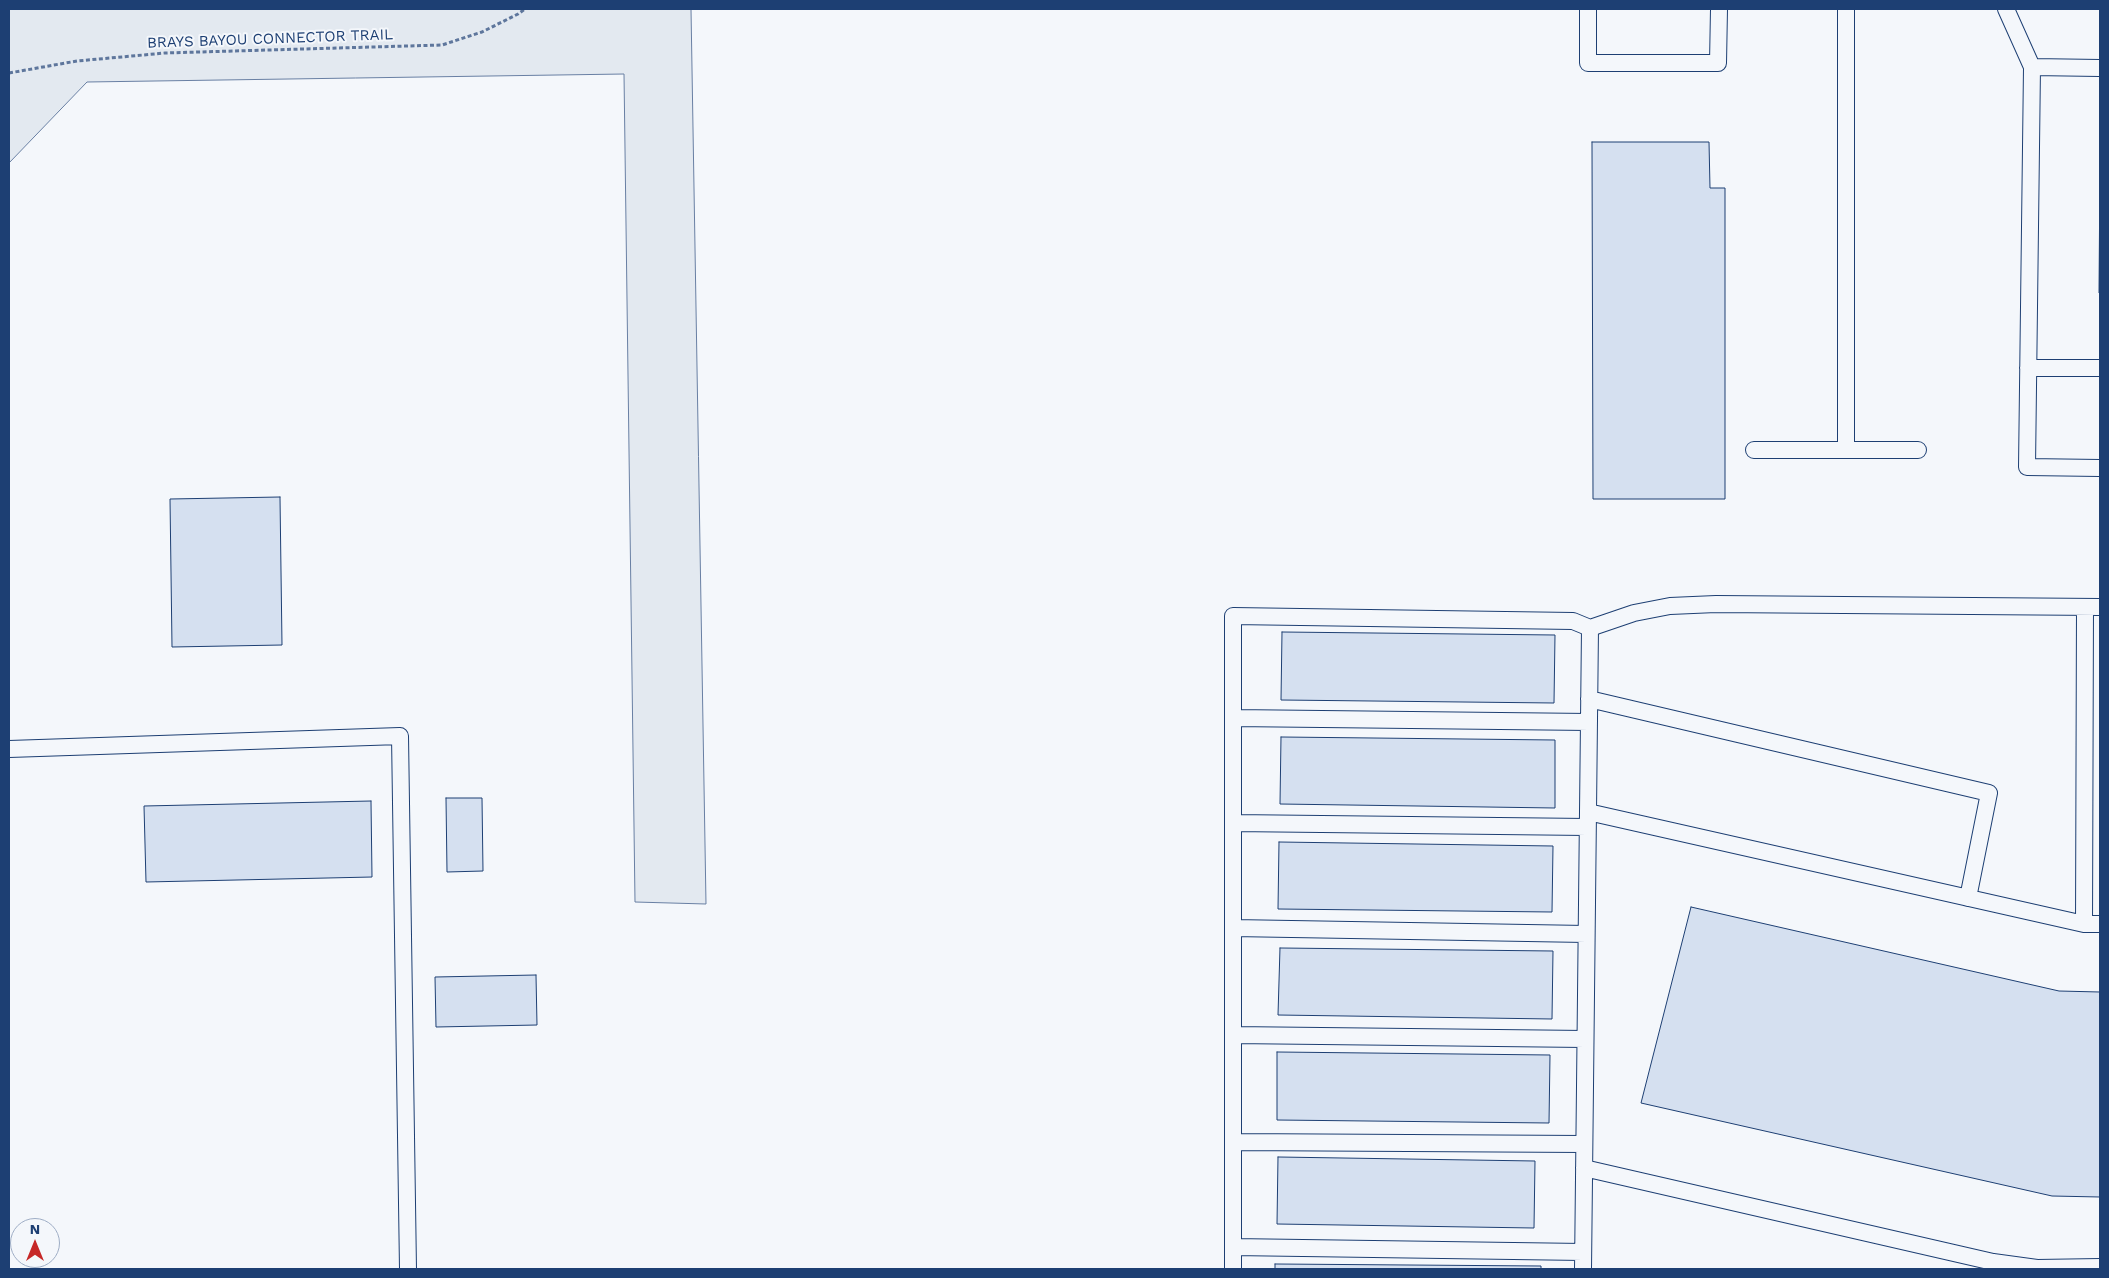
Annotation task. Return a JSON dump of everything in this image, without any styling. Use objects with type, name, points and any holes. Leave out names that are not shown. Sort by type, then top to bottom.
[{"type":"lane","points":[[1588,9],[1588,62],[1700,63],[1718,63],[1719,9]]},
{"type":"lane","points":[[1846,9],[1846,450]]},
{"type":"lane","points":[[2006,9],[2032,67],[2027,467],[2100,468]]},
{"type":"lane","points":[[2032,67],[2100,68]]},
{"type":"lane","points":[[2028,368],[2100,368]]},
{"type":"lane","points":[[1754,450],[1918,450]]},
{"type":"lane","points":[[1233,823],[1588,820],[2092,924],[2093,607],[1716,604],[1670,606],[1634,613],[1590,628],[1573,621],[1233,616],[1233,718],[1233,823],[1233,1269]]},
{"type":"lane","points":[[1583,1269],[1590,628]]},
{"type":"lane","points":[[1589,699],[1989,793],[1968,898]]},
{"type":"lane","points":[[1233,718],[1588,722]]},
{"type":"lane","points":[[9,749],[400,736],[408,1269]]},
{"type":"lane","points":[[1233,928],[1586,934]]},
{"type":"lane","points":[[1233,1035],[1585,1039]]},
{"type":"lane","points":[[1233,1142],[1584,1144]]},
{"type":"lane","points":[[1584,1168],[2010,1267],[2100,1267]]},
{"type":"lane","points":[[1233,1247],[1583,1252]]},
{"type":"path","name":"BRAYS BAYOU CONNECTOR TRAIL","points":[[9,73],[77,61],[165,53],[442,45],[482,32],[525,9]]},
{"type":"shaded area","points":[[9,9],[691,9],[706,904],[635,902],[624,74],[87,82],[9,163]]},
{"type":"building","points":[[1592,142],[1709,142],[1710,188],[1725,188],[1725,499],[1593,499]]},
{"type":"building","points":[[2100,163],[2100,293],[2099,293]]},
{"type":"building","points":[[280,497],[282,645],[172,647],[170,499]]},
{"type":"building","points":[[1282,632],[1555,635],[1554,703],[1281,700]]},
{"type":"building","points":[[1281,737],[1555,740],[1555,808],[1280,804]]},
{"type":"building","points":[[446,798],[482,798],[483,871],[447,872]]},
{"type":"building","points":[[371,801],[372,877],[146,882],[144,806]]},
{"type":"building","points":[[1279,842],[1553,846],[1552,912],[1278,909]]},
{"type":"building","points":[[1691,907],[2059,991],[2100,992],[2100,1197],[2052,1196],[1641,1103]]},
{"type":"building","points":[[1280,948],[1553,951],[1552,1019],[1278,1015]]},
{"type":"building","points":[[536,975],[537,1025],[436,1027],[435,977]]},
{"type":"building","points":[[1277,1052],[1550,1055],[1549,1123],[1277,1120]]},
{"type":"building","points":[[1278,1157],[1535,1161],[1534,1228],[1277,1224]]},
{"type":"building","points":[[1275,1264],[1541,1266],[1541,1269],[1275,1269]]}]
